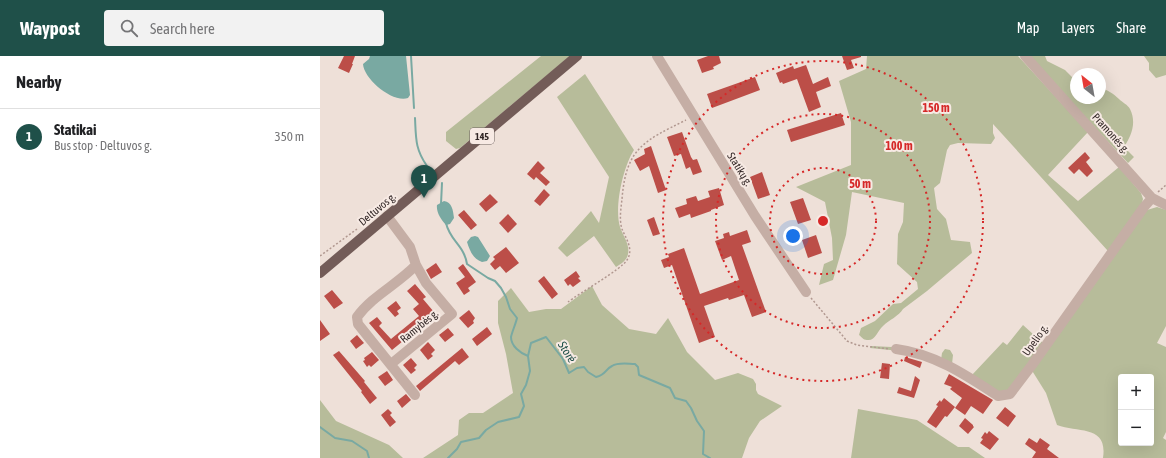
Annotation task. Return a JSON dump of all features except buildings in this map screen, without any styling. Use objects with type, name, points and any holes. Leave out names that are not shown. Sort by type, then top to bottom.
[{"type":"main road","name":"Deltuvos g.","points":[[320,273],[577,56]]},
{"type":"street","name":"Statikų g.","points":[[657,56],[755,216],[806,292]]},
{"type":"street","name":"Pramonės g.","points":[[1024,56],[1152,198],[1166,205]]},
{"type":"street","name":"Upelio g.","points":[[896,349],[911,351],[944,363],[963,373],[998,396],[1010,394],[1152,198]]},
{"type":"street","name":"Ramybės g.","points":[[387,216],[410,247],[416,265],[426,283],[452,314],[391,364]]},
{"type":"street","points":[[415,395],[358,324],[357,317],[363,309],[416,265]]},
{"type":"path","points":[[568,302],[627,260],[630,250],[627,239],[621,228],[620,215],[624,179],[627,168],[635,154],[646,142],[663,131],[693,116]]},
{"type":"path","points":[[806,292],[847,340],[857,345],[896,349]]},
{"type":"green space","points":[[541,56],[570,56],[460,148],[456,149],[446,141],[446,132]]},
{"type":"green space","points":[[867,56],[1018,56],[1088,132],[1048,175],[1078,201],[1119,167],[1141,193],[1143,199],[1141,207],[1147,210],[1157,207],[1166,210],[1166,326],[1157,343],[1166,347],[1166,432],[1163,438],[1166,440],[1166,458],[1103,458],[1103,447],[1101,440],[1096,435],[1083,430],[1057,425],[1046,393],[1031,369],[1008,398],[910,352],[870,348],[871,346],[912,348],[941,360],[942,353],[945,349],[950,350],[953,355],[952,364],[971,376],[1003,342],[1007,345],[1023,325],[1044,344],[1108,251],[993,124],[993,133],[995,138],[991,144],[958,143],[950,145],[947,150],[940,183],[934,188],[937,209],[946,219],[951,240],[970,242],[972,253],[885,324],[872,339],[864,340],[859,335],[861,328],[875,321],[893,304],[901,303],[918,289],[917,282],[897,264],[898,234],[903,222],[904,203],[852,192],[846,235],[833,280],[819,285],[824,264],[833,260],[832,238],[825,202],[796,187],[851,165],[851,122],[839,81],[866,69]]},
{"type":"green space","points":[[1028,56],[1045,56],[1047,61],[1065,70],[1070,75],[1070,101]]},
{"type":"green space","points":[[1144,56],[1166,56],[1166,75],[1156,78],[1149,70],[1149,63]]},
{"type":"green space","points":[[585,74],[634,150],[626,166],[623,177],[618,209],[618,219],[627,243],[628,254],[625,260],[616,267],[594,236],[567,257],[558,248],[591,211],[599,223],[609,177],[557,97]]},
{"type":"green space","points":[[1106,90],[1128,106],[1132,114],[1133,124],[1131,134],[1124,147],[1134,157],[1128,163],[1073,104],[1106,104]]},
{"type":"green space","points":[[592,286],[602,305],[629,329],[656,334],[668,318],[687,352],[715,380],[738,373],[753,379],[756,384],[758,394],[782,406],[760,421],[749,438],[742,458],[423,458],[458,435],[459,420],[469,413],[483,413],[513,393],[506,354],[498,323],[498,301],[511,288],[529,312],[546,309],[561,309]]},
{"type":"green space","points":[[320,400],[336,421],[389,445],[403,458],[320,458]]},
{"type":"green space","points":[[858,409],[917,420],[958,447],[969,447],[985,458],[851,458]]},
{"type":"water","points":[[370,56],[406,56],[410,95],[408,98],[402,99],[394,97],[373,83],[363,64],[369,59]]},
{"type":"water","points":[[444,201],[449,203],[453,209],[454,218],[450,224],[446,225],[439,216],[437,210],[437,205]]},
{"type":"water","points":[[471,237],[478,237],[490,256],[487,261],[479,261],[474,257],[471,251],[467,242]]},
{"type":"waterway","points":[[411,56],[414,108]]},
{"type":"waterway","points":[[415,118],[418,149],[427,166]]},
{"type":"waterway","points":[[441,204],[442,183]]},
{"type":"waterway","points":[[446,223],[448,229],[463,252],[467,264],[495,281],[501,288],[510,309],[517,318],[511,340],[519,351],[528,356]]},
{"type":"waterway","name":"Storė","points":[[448,458],[457,449],[461,442],[479,438],[486,430],[498,422],[519,417],[524,406],[521,394],[526,385],[530,371],[528,356],[531,343],[546,337],[563,359],[569,373],[577,368],[584,367],[588,372],[596,377],[602,375],[609,367],[614,365],[635,364],[638,367],[639,375],[670,388],[675,398],[686,401],[691,408],[704,431],[703,454],[710,458]]},
{"type":"waterway","name":"Storė","points":[[320,427],[335,438],[352,441],[367,451],[369,458]]},
{"type":"place","name":"Statikai","points":[[424,198]]}]
